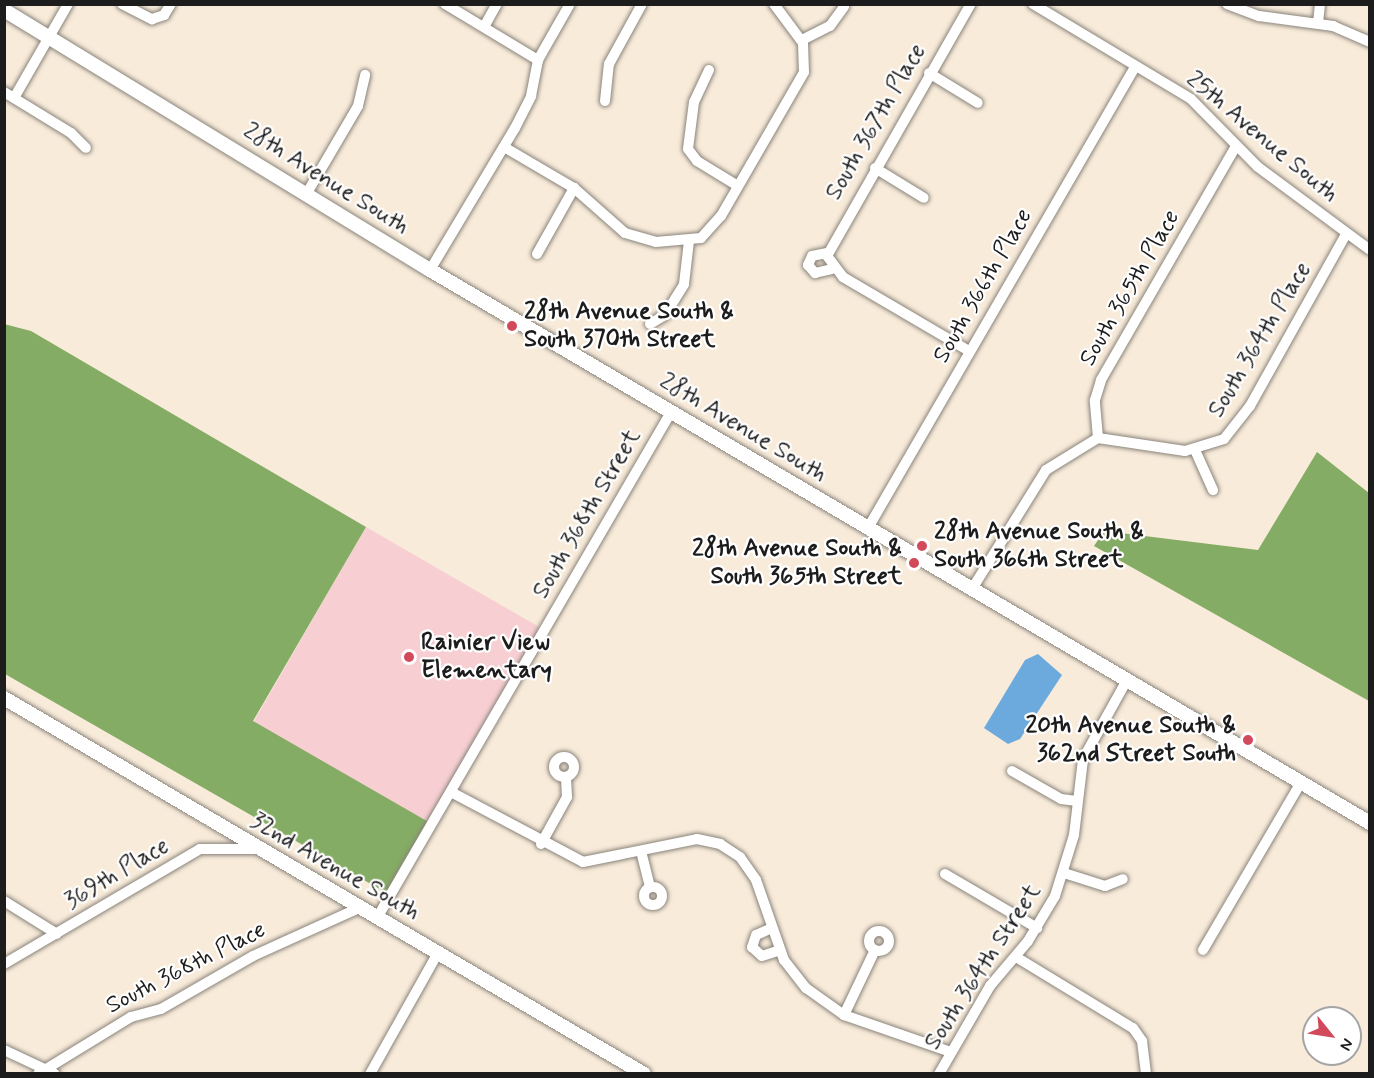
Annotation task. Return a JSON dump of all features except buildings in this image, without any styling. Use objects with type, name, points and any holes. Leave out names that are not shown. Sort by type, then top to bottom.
[{"type":"street","points":[[68,4],[50,37],[9,95],[71,133],[86,148]]},
{"type":"street","points":[[122,4],[158,19],[171,4]]},
{"type":"street","points":[[445,4],[538,60]]},
{"type":"street","points":[[484,27],[497,4]]},
{"type":"street","points":[[430,270],[504,147],[531,96],[538,60],[570,4]]},
{"type":"street","points":[[605,101],[609,64],[642,4]]},
{"type":"street","points":[[504,147],[574,188],[625,233],[649,241],[689,241],[711,230],[802,76],[802,40],[774,4]]},
{"type":"street","name":"South 367th Place","points":[[969,351],[830,262],[874,168],[970,4]]},
{"type":"street","name":"25th Avenue South","points":[[1033,4],[1199,106],[1236,146],[1346,234],[1370,250]]},
{"type":"street","points":[[1227,4],[1259,16],[1318,23],[1370,42]]},
{"type":"street","points":[[1318,23],[1320,4]]},
{"type":"street","points":[[802,40],[830,26],[844,7]]},
{"type":"street","name":"28th Avenue South","points":[[4,10],[430,270],[1370,823]]},
{"type":"street","name":"South 366th Place","points":[[868,528],[1135,67]]},
{"type":"street","points":[[709,70],[693,102],[688,149],[697,161],[738,186]]},
{"type":"street","points":[[929,73],[978,103]]},
{"type":"street","points":[[307,193],[358,106],[364,75]]},
{"type":"street","name":"South 365th Place","points":[[1098,438],[1095,400],[1101,380],[1236,146]]},
{"type":"street","points":[[874,168],[924,198]]},
{"type":"street","points":[[537,254],[574,188]]},
{"type":"street","name":"South 364th Place","points":[[1195,450],[1224,439],[1243,417],[1346,234]]},
{"type":"street","points":[[650,324],[665,315],[684,284],[691,264],[689,241]]},
{"type":"street","name":"South 368th Street","points":[[377,918],[671,412]]},
{"type":"street","points":[[972,589],[1046,470],[1098,438],[1195,450],[1213,490]]},
{"type":"street","name":"South 364th Street","points":[[939,1074],[990,986],[1016,957],[1037,928],[1064,873],[1088,746],[1127,680]]},
{"type":"street","name":"32nd Avenue South","points":[[4,698],[257,849],[644,1074]]},
{"type":"street","points":[[1012,771],[1061,800],[1077,801]]},
{"type":"street","points":[[541,844],[567,797],[566,777]]},
{"type":"street","points":[[1203,950],[1301,782]]},
{"type":"street","points":[[451,792],[541,844],[583,862],[697,839],[720,844],[740,857],[756,880],[780,950],[806,988],[844,1015],[951,1052]]},
{"type":"street","name":"369th Place","points":[[4,964],[200,849],[257,849]]},
{"type":"street","points":[[641,851],[650,887]]},
{"type":"street","points":[[1064,873],[1105,886],[1123,879]]},
{"type":"street","points":[[945,874],[1037,928]]},
{"type":"street","points":[[4,901],[57,934]]},
{"type":"street","name":"South 368th Place","points":[[41,1072],[131,1017],[161,1009],[253,956],[359,908]]},
{"type":"street","points":[[772,928],[756,935],[752,947],[762,956],[780,950]]},
{"type":"street","points":[[844,1015],[875,950]]},
{"type":"street","points":[[370,1074],[438,953]]},
{"type":"street","points":[[1016,957],[1137,1033],[1146,1074]]},
{"type":"street","points":[[4,1050],[41,1072],[55,1074]]},
{"type":"shaded area","name":"Rainier View Elementary","points":[[366,527],[544,629],[431,824],[254,722]]},
{"type":"green space","points":[[4,324],[31,331],[366,527],[253,721],[432,824],[390,895],[5,674]]},
{"type":"green space","points":[[1317,452],[1369,493],[1369,701],[1094,546],[1104,531],[1258,550]]},
{"type":"water","points":[[1038,654],[1062,675],[1020,739],[1008,744],[984,728],[1025,660]]},
{"type":"place","name":"28th Avenue South & South 370th Street","points":[[512,326]]},
{"type":"place","name":"28th Avenue South & South 366th Street","points":[[922,546]]},
{"type":"place","name":"28th Avenue South & South 365th Street","points":[[914,563]]},
{"type":"place","name":"Rainier View Elementary","points":[[409,657]]},
{"type":"place","name":"20th Avenue South & 362nd Street South","points":[[1248,740]]}]
